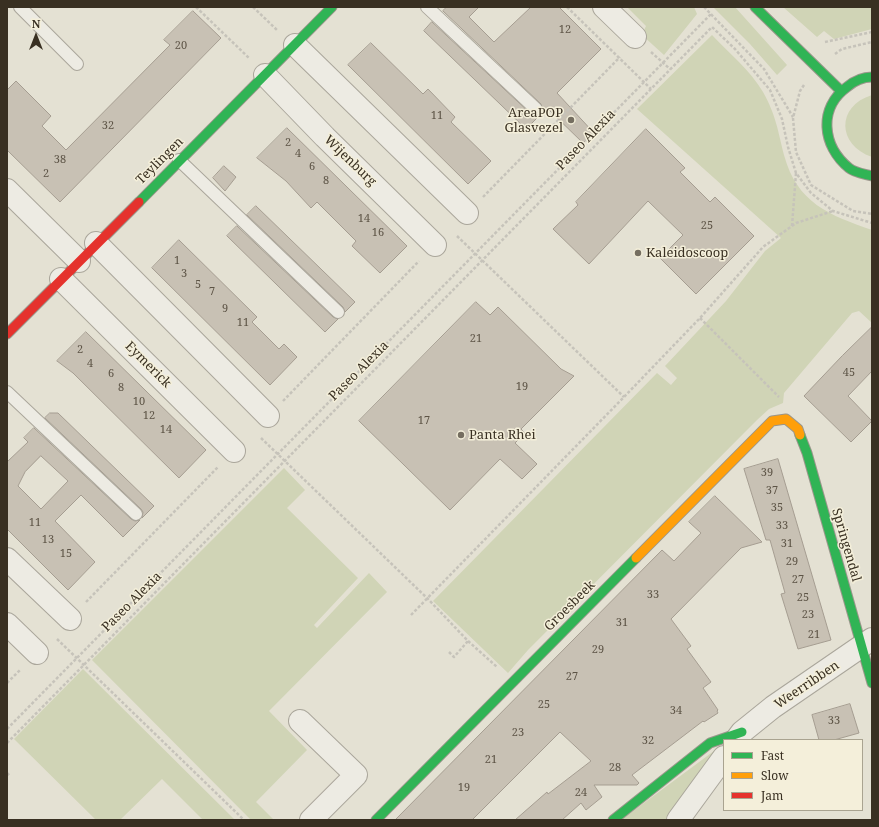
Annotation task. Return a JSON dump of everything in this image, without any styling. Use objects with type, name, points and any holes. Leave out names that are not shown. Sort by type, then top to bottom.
[{"type":"street","name":"Teylingen","points":[[7,334],[332,7]]},
{"type":"street","points":[[604,7],[634,37]]},
{"type":"street","points":[[755,7],[840,90]]},
{"type":"street","points":[[294,45],[467,213]]},
{"type":"street","name":"Wijenburg","points":[[265,75],[325,137],[435,245]]},
{"type":"street","points":[[872,77],[863,77],[840,90],[828,109],[826,132],[834,153],[850,169],[872,176]]},
{"type":"street","points":[[7,190],[79,261]]},
{"type":"street","points":[[96,243],[268,416]]},
{"type":"street","name":"Eymerick","points":[[61,279],[234,451]]},
{"type":"street","name":"Springendal","points":[[786,420],[798,430],[806,453],[867,643],[872,683]]},
{"type":"street","name":"Groesbeek","points":[[376,820],[772,421],[786,420]]},
{"type":"street","points":[[7,558],[70,619]]},
{"type":"street","points":[[7,624],[37,653]]},
{"type":"street","name":"Weerribben","points":[[727,739],[739,736],[773,707],[867,643]]},
{"type":"street","points":[[300,722],[356,775],[311,820]]},
{"type":"street","name":"Weerribben","points":[[613,820],[710,743],[723,740]]},
{"type":"street","points":[[678,820],[723,758]]},
{"type":"lane","points":[[20,7],[77,64]]},
{"type":"lane","points":[[427,7],[536,109]]},
{"type":"lane","points":[[180,160],[338,312]]},
{"type":"lane","points":[[7,392],[136,514]]},
{"type":"path","points":[[196,7],[265,75]]},
{"type":"path","points":[[253,7],[294,45]]},
{"type":"path","points":[[567,7],[620,57],[651,89]]},
{"type":"path","points":[[704,7],[764,69],[793,118]]},
{"type":"path","name":"Paseo Alexia","points":[[7,729],[711,14]]},
{"type":"path","points":[[7,742],[286,461],[712,27],[735,49],[770,90],[782,119],[788,147],[796,173],[792,226]]},
{"type":"path","points":[[825,42],[872,32]]},
{"type":"path","points":[[620,57],[451,229],[624,397]]},
{"type":"path","points":[[796,173],[812,193],[833,210],[872,224]]},
{"type":"path","points":[[411,615],[700,318],[763,247],[792,226],[833,210]]},
{"type":"path","points":[[435,245],[254,431],[428,599],[468,642],[513,682]]},
{"type":"path","points":[[700,318],[780,399],[786,420]]},
{"type":"path","points":[[234,451],[54,636],[244,820]]},
{"type":"path","points":[[449,652],[454,657],[468,642]]},
{"type":"path","points":[[7,683],[37,653]]},
{"type":"path","points":[[7,773],[10,776]]},
{"type":"green space","points":[[627,7],[694,7],[697,14],[664,55],[642,35],[646,26]]},
{"type":"green space","points":[[713,7],[735,7],[787,65],[777,75],[750,44]]},
{"type":"green space","points":[[783,7],[872,7],[872,29],[834,39],[824,31],[817,37]]},
{"type":"green space","points":[[712,35],[746,69],[763,92],[774,116],[784,155],[790,171],[797,185],[806,196],[817,205],[842,219],[872,230],[872,323],[859,311],[852,313],[784,393],[783,403],[769,409],[757,420],[528,650],[508,673],[433,601],[657,373],[671,385],[677,378],[665,366],[726,301],[765,251],[781,238],[637,109]]},
{"type":"green space","points":[[872,95],[872,157],[860,151],[852,144],[847,135],[845,126],[847,116],[852,108],[860,100]]},
{"type":"green space","points":[[284,468],[305,490],[287,508],[358,578],[314,625],[317,628],[369,573],[387,592],[269,711],[307,750],[256,802],[274,820],[251,820],[92,660]]},
{"type":"green space","points":[[83,669],[235,820],[203,820],[162,779],[120,820],[96,820],[14,739]]},
{"type":"green space","points":[[718,748],[687,795],[667,820],[621,820]]},
{"type":"building","points":[[447,7],[479,7],[469,17],[494,42],[531,7],[559,7],[601,49],[557,93],[594,133],[583,143],[547,108],[543,112],[541,104],[443,11]]},
{"type":"building","points":[[193,11],[221,38],[60,202],[7,150],[7,90],[16,81],[51,116],[42,126],[66,150],[170,45],[164,40]]},
{"type":"building","points":[[432,22],[531,114],[539,116],[526,129],[424,31]]},
{"type":"building","points":[[371,43],[423,94],[428,89],[455,117],[451,122],[491,161],[468,184],[348,65]]},
{"type":"building","points":[[287,128],[407,246],[380,273],[352,246],[356,241],[317,202],[311,208],[286,181],[257,158]]},
{"type":"building","points":[[646,129],[685,168],[680,172],[710,202],[715,197],[754,236],[696,294],[660,258],[683,235],[648,201],[589,264],[553,229],[578,205],[576,202]]},
{"type":"building","points":[[224,166],[236,177],[225,191],[213,178]]},
{"type":"building","points":[[256,206],[355,302],[345,312],[343,307],[247,215]]},
{"type":"building","points":[[237,226],[333,317],[338,319],[325,332],[227,236]]},
{"type":"building","points":[[179,240],[257,317],[252,322],[279,349],[284,344],[297,357],[270,385],[152,268]]},
{"type":"building","points":[[476,302],[490,315],[498,307],[561,369],[574,376],[521,429],[525,433],[515,443],[537,464],[522,479],[500,459],[450,510],[359,421]]},
{"type":"building","points":[[872,327],[872,371],[848,396],[872,421],[851,442],[804,396]]},
{"type":"building","points":[[86,332],[206,450],[179,478],[73,373],[57,361]]},
{"type":"building","points":[[50,413],[58,413],[154,506],[142,518],[143,512],[141,509],[45,418]]},
{"type":"building","points":[[34,428],[131,519],[135,521],[140,520],[123,537],[81,495],[55,521],[95,562],[68,590],[7,529],[7,462],[28,442],[24,438]],"holes":[[[41,456],[68,481],[41,509],[18,486],[25,472]]]},
{"type":"building","points":[[778,459],[831,640],[798,649],[781,594],[785,593],[770,540],[766,540],[744,469]]},
{"type":"building","points":[[715,496],[762,542],[741,548],[671,619],[691,646],[687,649],[711,682],[703,688],[718,710],[718,713],[704,722],[703,721],[632,775],[639,783],[637,785],[594,785],[602,797],[586,810],[581,803],[562,820],[515,820],[547,792],[548,794],[591,761],[560,732],[472,820],[395,820],[662,550],[674,561],[701,533],[689,522]]},
{"type":"building","points":[[850,704],[859,733],[838,739],[819,739],[812,715]]},
{"type":"traffic: fast","points":[[139,202],[332,7]]},
{"type":"traffic: fast","points":[[755,7],[840,90]]},
{"type":"traffic: fast","points":[[872,77],[855,81],[838,96],[831,105],[827,127],[833,149],[840,159],[851,170],[872,176]]},
{"type":"traffic: fast","points":[[800,435],[807,453],[872,683]]},
{"type":"traffic: fast","points":[[376,820],[636,558]]},
{"type":"traffic: fast","points":[[613,820],[710,743],[742,732]]},
{"type":"traffic: slow","points":[[636,558],[772,421],[786,419],[798,429],[800,435]]},
{"type":"traffic: jam","points":[[7,334],[139,202]]},
{"type":"place","name":"AreaPOP Glasvezel","points":[[571,120]]},
{"type":"place","name":"Kaleidoscoop","points":[[638,253]]},
{"type":"place","name":"Panta Rhei","points":[[461,435]]}]
